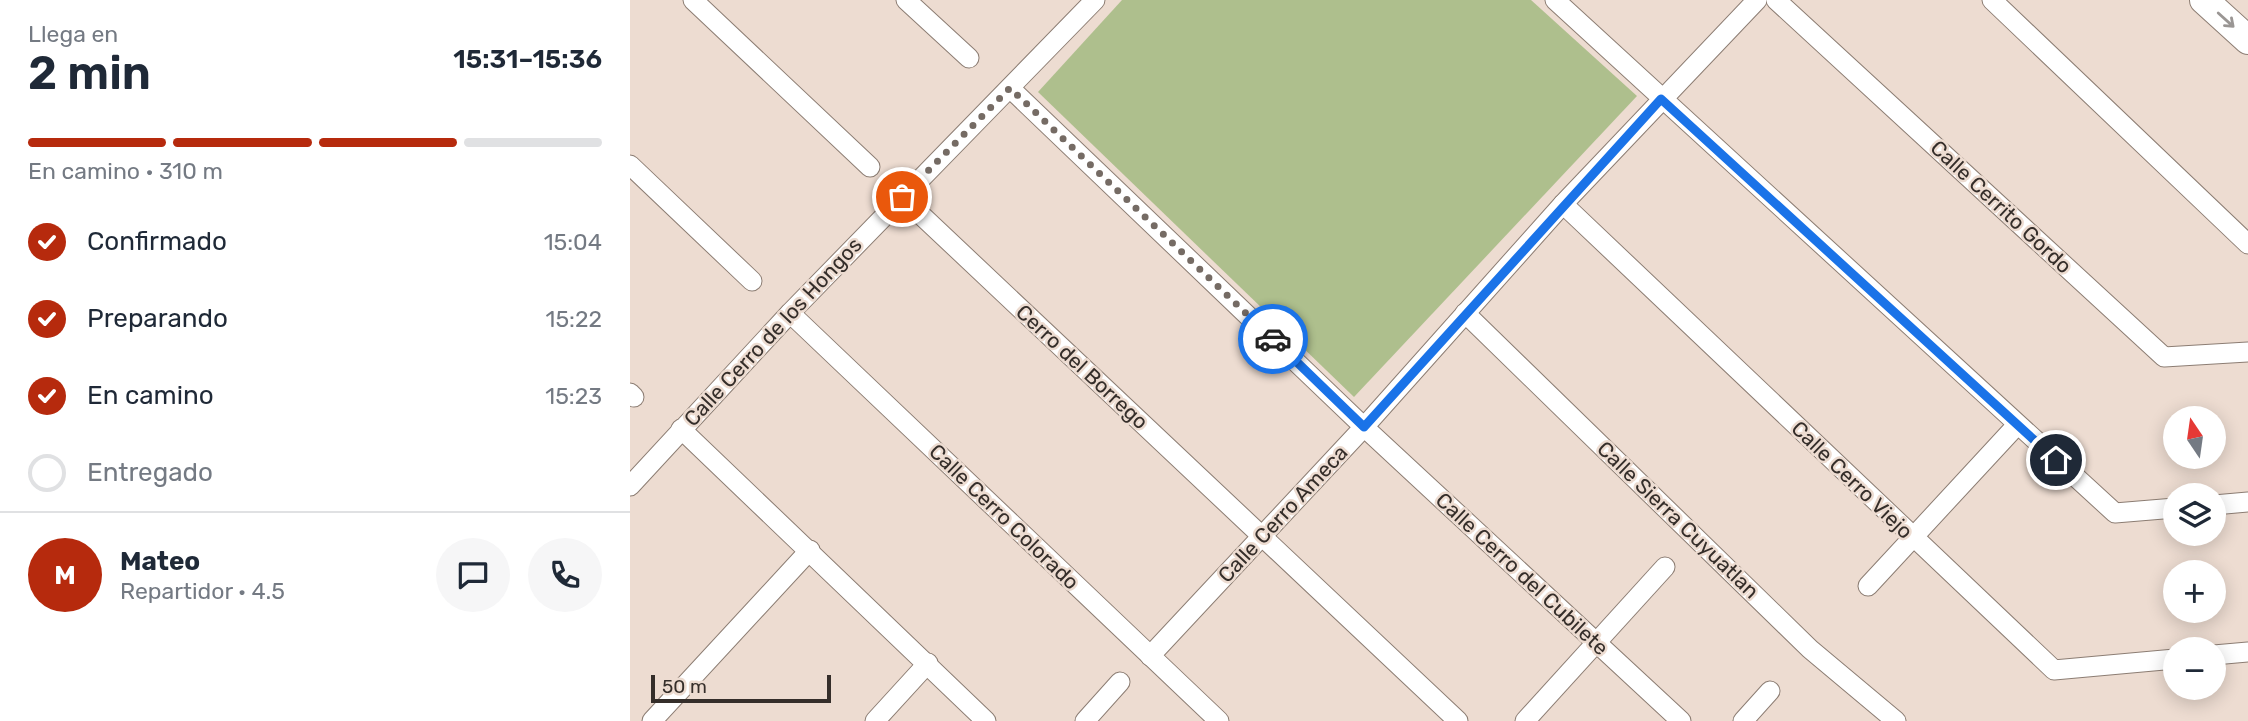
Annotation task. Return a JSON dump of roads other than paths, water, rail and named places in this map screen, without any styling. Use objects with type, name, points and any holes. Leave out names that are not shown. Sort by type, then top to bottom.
[{"type":"street","points":[[694,0],[870,167]]},
{"type":"street","points":[[906,0],[969,58]]},
{"type":"street","name":"Calle Cerro de los Hongos","points":[[630,486],[790,313],[1095,0]]},
{"type":"street","points":[[1555,0],[2115,513],[2163,509]]},
{"type":"street","name":"Calle Cerro Ameca","points":[[1150,656],[1364,427],[1563,204],[1757,0]]},
{"type":"street","name":"Calle Cerrito Gordo","points":[[1776,0],[2164,357],[2248,352]]},
{"type":"street","points":[[1992,0],[2248,244]]},
{"type":"street","points":[[2204,0],[2248,40]]},
{"type":"street","name":"Calle Cerro del Cubilete","points":[[1010,88],[1364,427],[1681,721]]},
{"type":"street","points":[[630,165],[752,281]]},
{"type":"street","name":"Cerro del Borrego","points":[[902,197],[1458,721]]},
{"type":"street","name":"Calle Cerro Viejo","points":[[1563,204],[2054,670],[2163,660]]},
{"type":"street","name":"Calle Cerro Colorado","points":[[790,313],[1219,721]]},
{"type":"street","name":"Calle Sierra Cuyuatlan","points":[[1465,313],[1810,649],[1896,721]]},
{"type":"street","points":[[1868,586],[2017,425]]},
{"type":"street","points":[[681,429],[986,721]]},
{"type":"street","points":[[2226,504],[2248,502]]},
{"type":"street","points":[[652,721],[810,550]]},
{"type":"street","points":[[1525,721],[1598,644],[1665,567]]},
{"type":"street","points":[[2226,654],[2248,652]]},
{"type":"street","points":[[875,721],[928,663]]},
{"type":"street","points":[[1085,721],[1120,682]]},
{"type":"street","points":[[1743,721],[1770,691]]}]
